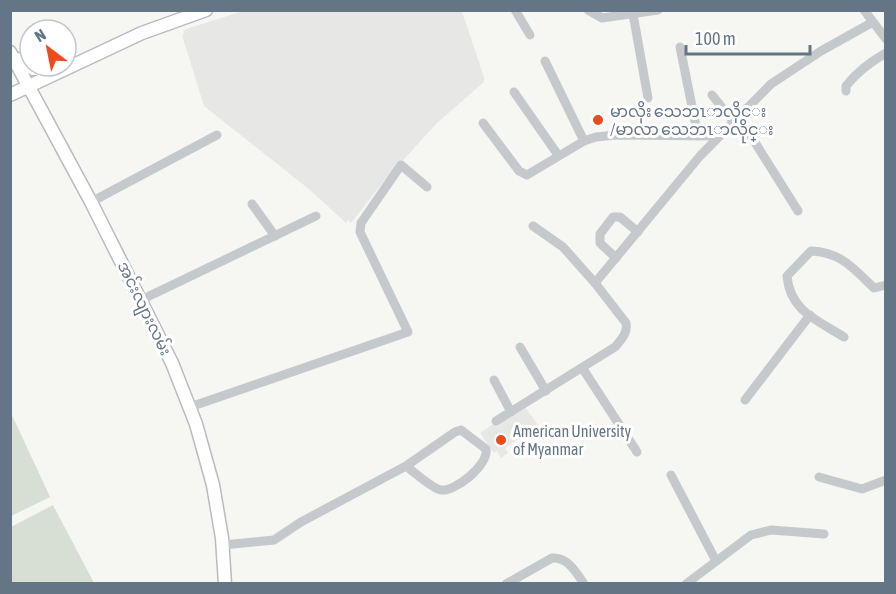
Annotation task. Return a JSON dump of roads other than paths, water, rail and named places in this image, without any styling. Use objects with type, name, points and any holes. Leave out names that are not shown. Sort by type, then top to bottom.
[{"type":"main road","points":[[78,62],[142,33],[206,10]]},
{"type":"main road","name":"အင်းလျားလမ်း","points":[[11,53],[141,300],[172,363],[190,407],[213,485],[223,545],[225,584]]},
{"type":"main road","points":[[10,95],[43,78]]},
{"type":"street","points":[[515,10],[530,35]]},
{"type":"street","points":[[588,10],[602,18],[658,10]]},
{"type":"street","points":[[864,10],[885,39]]},
{"type":"street","points":[[633,14],[648,98]]},
{"type":"street","points":[[596,283],[718,136],[771,84],[821,51],[873,22]]},
{"type":"street","points":[[680,47],[698,136]]},
{"type":"street","points":[[846,91],[846,86],[852,78],[885,53]]},
{"type":"street","points":[[545,61],[584,141]]},
{"type":"street","points":[[514,92],[558,155]]},
{"type":"street","points":[[712,95],[736,119],[798,211]]},
{"type":"street","points":[[483,123],[526,175],[584,141],[615,135],[718,136]]},
{"type":"street","points":[[91,202],[217,135]]},
{"type":"street","points":[[190,407],[408,332],[360,232],[361,223],[401,165],[427,186]]},
{"type":"street","points":[[252,204],[275,236]]},
{"type":"street","points":[[141,300],[316,216]]},
{"type":"street","points":[[616,258],[600,243],[600,234],[613,217],[620,217],[638,232]]},
{"type":"street","points":[[496,421],[615,347],[623,338],[627,328],[626,323],[596,283],[563,247],[533,226]]},
{"type":"street","points":[[844,337],[796,304],[788,290],[787,276],[811,251],[822,251],[838,257],[874,288],[885,285]]},
{"type":"street","points":[[745,400],[810,315]]},
{"type":"street","points":[[519,347],[546,391]]},
{"type":"street","points":[[583,369],[637,452]]},
{"type":"street","points":[[494,380],[510,412]]},
{"type":"street","points":[[223,545],[274,540],[302,522],[406,466],[455,432],[461,430],[486,449],[485,460],[478,470],[444,490],[438,489],[406,466]]},
{"type":"street","points":[[671,475],[716,561]]},
{"type":"street","points":[[819,477],[862,489],[885,480]]},
{"type":"street","points":[[686,584],[751,535],[771,530],[824,534]]},
{"type":"street","points":[[506,584],[552,558],[568,562],[584,584]]},
{"type":"place","name":"မာလိုး သေဘၤာလိုင္း /မာလာ သေဘၤာလိုင္း","points":[[598,120]]},
{"type":"place","name":"American University of Myanmar","points":[[501,440]]}]
